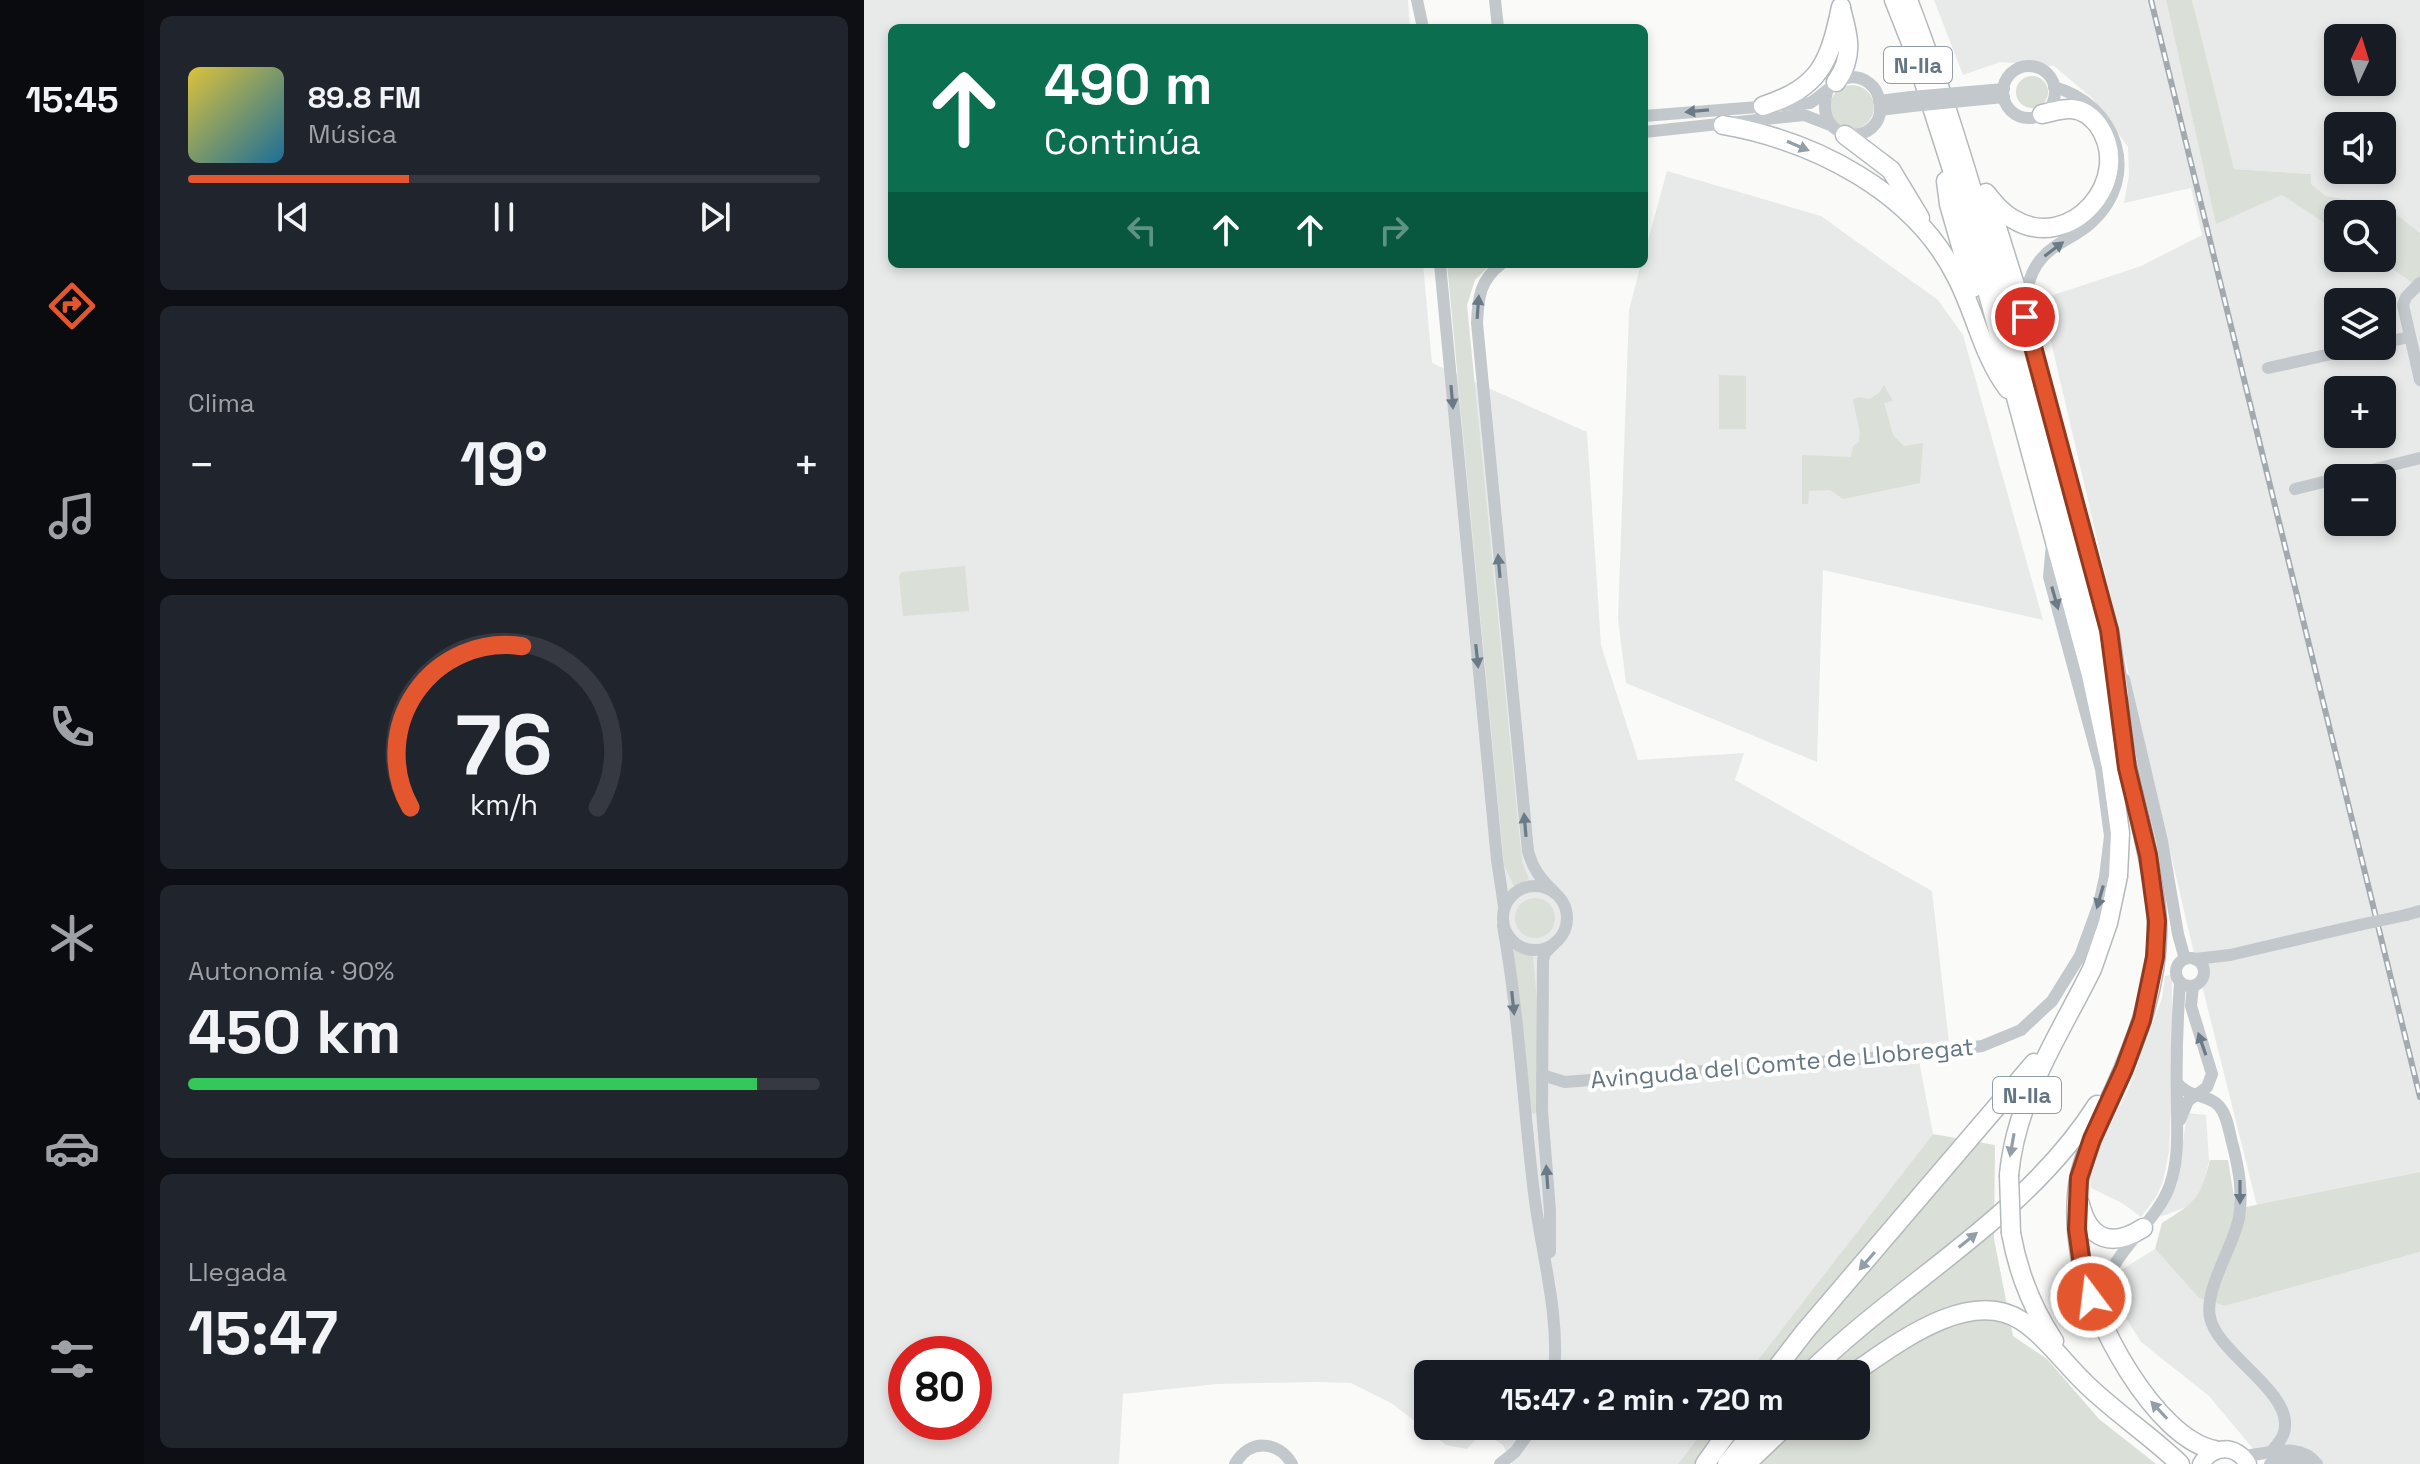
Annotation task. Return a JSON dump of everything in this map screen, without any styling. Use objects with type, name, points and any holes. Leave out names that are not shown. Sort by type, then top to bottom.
[{"type":"highway","name":"N-IIa","points":[[1894,0],[1967,216],[2091,675],[2111,767],[2120,833],[2118,876],[2108,923],[2092,969],[2021,1111],[2011,1150],[2011,1233],[2019,1266],[2037,1313],[2057,1346],[2092,1390],[2180,1464]]},
{"type":"highway","name":"N-IIa","points":[[1908,0],[1973,191],[2038,425],[2148,855],[2156,944],[2148,1001],[2132,1049],[2086,1153],[2077,1191],[2077,1229],[2083,1272],[2096,1310],[2118,1354],[2150,1401],[2178,1430],[2199,1446],[2215,1450]]},
{"type":"highway","points":[[1831,87],[1845,68],[1850,49],[1840,4]]},
{"type":"highway","points":[[1763,106],[1805,88],[1818,72],[1826,60],[1840,4]]},
{"type":"highway","points":[[1940,88],[1977,166],[2025,317]]},
{"type":"highway","points":[[1986,193],[2012,219],[2042,228],[2070,223],[2099,196],[2107,179],[2109,161],[2099,128],[2082,111],[2071,109],[2042,114]]},
{"type":"highway","points":[[1723,125],[1781,138],[1855,173],[1891,199],[1936,244]]},
{"type":"highway","points":[[1838,130],[1891,170],[1956,275],[1995,373],[2015,398]]},
{"type":"highway","points":[[1939,131],[1949,204],[1976,298],[1984,344]]},
{"type":"highway","points":[[2109,630],[2127,768]]},
{"type":"highway","points":[[1823,1360],[1875,1313],[2000,1214],[2039,1179],[2076,1137],[2104,1094],[2132,1027],[2147,966],[2154,901]]},
{"type":"highway","points":[[1783,1360],[2009,1095],[2064,1022]]},
{"type":"highway","points":[[2077,1191],[2086,1221],[2101,1236],[2122,1238],[2143,1228]]},
{"type":"highway","points":[[1870,1362],[1932,1324],[1962,1312],[1987,1310],[2008,1313],[2024,1323],[2092,1390]]},
{"type":"highway","points":[[1705,1464],[1722,1440]]},
{"type":"highway","points":[[1727,1464],[1747,1440]]},
{"type":"highway","points":[[1746,1464],[1771,1440]]},
{"type":"main road","name":"N-IIa","points":[[2215,1450],[2227,1449],[2245,1460]]},
{"type":"main road","points":[[2201,1464],[2215,1450]]},
{"type":"street","points":[[1417,0],[1422,24]]},
{"type":"street","points":[[1495,0],[1498,24]]},
{"type":"street","points":[[2031,66],[2046,73],[2054,87],[2052,105],[2042,114],[2029,118],[2015,114],[2004,93],[2010,74],[2031,66]]},
{"type":"street","points":[[1648,116],[1810,103],[1843,78],[1854,77],[1866,80],[1876,91],[1880,105],[1877,121],[1857,135],[1804,115],[1648,132]]},
{"type":"street","points":[[1831,87],[1824,109],[1838,130]]},
{"type":"street","points":[[2054,87],[2079,97],[2104,117],[2119,158],[2118,177],[2114,194],[2103,211],[2091,224],[2056,245],[2033,271],[2025,317],[2134,718],[2162,841],[2178,934],[2190,959],[2202,965],[2204,973],[2201,982],[2187,984]]},
{"type":"street","points":[[1880,105],[2004,93]]},
{"type":"street","points":[[1440,268],[1504,906],[1503,926],[1534,1196],[1549,1283],[1555,1360]]},
{"type":"street","points":[[1495,268],[1488,273],[1478,296],[1478,335],[1528,851],[1532,868],[1563,901],[1567,922],[1543,960],[1542,1110],[1550,1211],[1549,1283]]},
{"type":"street","points":[[2420,283],[2406,297],[2403,305],[2420,380]]},
{"type":"street","points":[[2396,340],[2409,337]]},
{"type":"street","points":[[2268,368],[2324,356]]},
{"type":"street","points":[[2295,489],[2420,458]]},
{"type":"street","name":"Avinguda del Comte de Llobregat","points":[[1542,1075],[1558,1081],[1575,1081],[1906,1055],[1982,1046],[2021,1030],[2052,1001],[2080,956],[2099,904],[2110,836],[2101,769],[2049,577],[2053,537]]},
{"type":"street","points":[[1504,906],[1509,897],[1526,887],[1537,885],[1555,893]]},
{"type":"street","points":[[2118,1354],[2105,1315],[2103,1289],[2111,1269],[2163,1200],[2170,1185],[2184,1106],[2207,1087],[2212,1074],[2187,984],[2176,969],[2190,959],[2230,955],[2420,911]]},
{"type":"street","points":[[1503,926],[1516,944],[1526,949],[1548,948],[1557,941]]},
{"type":"street","points":[[2204,973],[2230,955]]},
{"type":"street","points":[[2178,1127],[2177,1083],[2187,984]]},
{"type":"street","points":[[2177,1083],[2187,1093],[2213,1102],[2225,1116],[2240,1181],[2238,1220],[2212,1295],[2209,1316],[2220,1337],[2279,1404],[2285,1429],[2270,1458]]},
{"type":"street","points":[[1500,1464],[1524,1440]]},
{"type":"street","points":[[1235,1464],[1247,1449],[1267,1445],[1277,1448],[1292,1463]]},
{"type":"street","points":[[2270,1458],[2298,1451],[2317,1464]]},
{"type":"street","points":[[2245,1460],[2270,1458],[2308,1464]]},
{"type":"shaded area","points":[[864,0],[1408,0],[1410,24],[888,24],[888,268],[1423,268],[1432,363],[1587,432],[1601,645],[1638,760],[1744,753],[1735,780],[1932,891],[1949,1043],[1916,1045],[1933,1134],[1758,1360],[1414,1360],[1414,1421],[1391,1403],[1351,1383],[1217,1384],[1123,1394],[1119,1464],[864,1464]]},
{"type":"shaded area","points":[[1934,0],[2166,0],[2216,223],[2282,195],[2324,223],[2324,272],[2396,272],[2420,288],[2420,1172],[2257,1206],[2193,949],[2041,299],[2141,266],[2202,235],[2191,188],[2124,203],[2129,175],[2128,147],[2093,99],[2054,66],[2000,62],[1963,75]]},
{"type":"shaded area","points":[[2166,0],[2192,0],[2234,169],[2311,174],[2311,184],[2326,196],[2350,200],[2324,200],[2324,223],[2282,195],[2216,224]]},
{"type":"shaded area","points":[[2192,0],[2420,0],[2420,233],[2396,214],[2396,200],[2350,200],[2326,196],[2311,184],[2311,174],[2234,169]]},
{"type":"shaded area","points":[[2032,76],[2043,81],[2048,92],[2043,103],[2032,108],[2021,103],[2016,92],[2021,81]]},
{"type":"shaded area","points":[[1852,85],[1867,92],[1874,107],[1867,122],[1852,129],[1837,122],[1830,107],[1837,92]]},
{"type":"shaded area","points":[[1667,171],[1821,216],[1938,300],[1963,335],[2043,620],[1823,570],[1817,762],[1626,683],[1618,619],[1629,310],[1640,268],[1648,268],[1648,240]]},
{"type":"shaded area","points":[[2396,214],[2420,233],[2420,288],[2396,272]]},
{"type":"shaded area","points":[[1447,268],[1487,268],[1475,280],[1467,305],[1522,862],[1529,879],[1514,886],[1504,865]]},
{"type":"shaded area","points":[[1719,375],[1746,376],[1746,429],[1719,429]]},
{"type":"shaded area","points":[[1884,385],[1893,401],[1884,403],[1893,435],[1904,446],[1923,443],[1920,483],[1843,499],[1830,490],[1809,491],[1808,504],[1802,504],[1802,455],[1851,457],[1860,433],[1853,400],[1858,397],[1870,399]]},
{"type":"shaded area","points":[[965,566],[969,611],[903,616],[899,576],[902,572]]},
{"type":"shaded area","points":[[1535,898],[1549,904],[1555,918],[1549,932],[1535,938],[1521,932],[1515,918],[1521,904]]},
{"type":"shaded area","points":[[1512,949],[1533,956],[1537,1003],[1537,1113],[1531,1114]]},
{"type":"shaded area","points":[[2172,975],[2169,1152],[2163,1181],[2141,1217],[2122,1203],[2091,1188],[2090,1172],[2130,1086],[2162,998],[2165,976]]},
{"type":"shaded area","points":[[2187,1113],[2206,1115],[2209,1161],[2204,1183],[2189,1206],[2160,1217],[2177,1185]]},
{"type":"shaded area","points":[[1933,1134],[1995,1145],[1994,1239],[2013,1336],[2047,1359],[2099,1419],[2156,1464],[1678,1464],[1696,1440],[1870,1440],[1870,1360],[1758,1360]]},
{"type":"shaded area","points":[[2210,1160],[2228,1160],[2236,1209],[2420,1172],[2420,1252],[2225,1306],[2199,1298],[2155,1249],[2162,1223],[2195,1199]]},
{"type":"shaded area","points":[[2155,1249],[2199,1298],[2225,1306],[2420,1252],[2420,1464],[2299,1464],[2255,1451],[2209,1396],[2141,1342],[2117,1304],[2118,1272]]},
{"type":"shaded area","points":[[1439,1440],[1475,1440],[1467,1449],[1446,1445]]},
{"type":"shaded area","points":[[1495,1440],[1696,1440],[1678,1464],[1512,1464],[1503,1445]]},
{"type":"railway","points":[[2151,0],[2420,1097]]},
{"type":"route","points":[[2025,317],[2109,630],[2127,768],[2148,855],[2157,921],[2151,986],[2138,1034],[2092,1139],[2079,1178],[2077,1229],[2083,1272],[2091,1297]]}]
